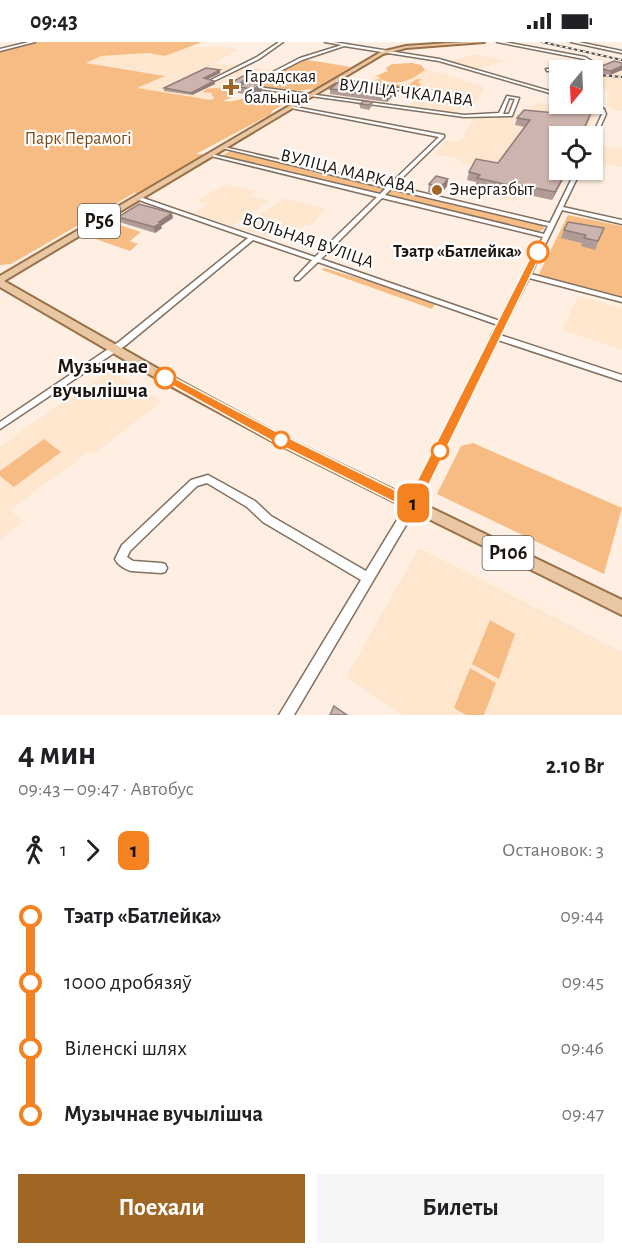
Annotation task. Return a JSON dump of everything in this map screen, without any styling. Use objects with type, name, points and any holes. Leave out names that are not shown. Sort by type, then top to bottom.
[{"type":"main road","name":"Р56","points":[[0,282],[385,51],[482,42]]},
{"type":"main road","name":"Р106","points":[[0,282],[114,350],[276,438],[622,608]]},
{"type":"street","points":[[0,50],[33,42]]},
{"type":"street","points":[[211,81],[258,58],[281,42]]},
{"type":"street","points":[[327,42],[439,60],[549,92]]},
{"type":"street","points":[[499,42],[585,58],[595,64],[574,70],[547,70]]},
{"type":"street","points":[[573,42],[622,52]]},
{"type":"street","name":"ВУЛІЦА ЧКАЛАВА","points":[[346,45],[301,59],[247,86],[464,116],[492,116],[511,115],[518,98],[508,97],[501,114],[492,116]]},
{"type":"street","points":[[335,81],[414,91]]},
{"type":"street","points":[[291,107],[442,136],[318,261],[297,279]]},
{"type":"street","points":[[599,126],[604,114],[603,110]]},
{"type":"street","name":"ВУЛІЦА МАРКАВА","points":[[224,148],[551,225]]},
{"type":"street","name":"ВУЛІЦА МАРКАВА","points":[[213,154],[546,236]]},
{"type":"street","points":[[286,715],[412,505],[574,180]]},
{"type":"street","name":"ВОЛЬНАЯ ВУЛІЦА","points":[[138,198],[502,324]]},
{"type":"street","points":[[560,208],[622,222]]},
{"type":"street","points":[[0,426],[114,350],[252,238]]},
{"type":"street","points":[[527,275],[622,300]]},
{"type":"street","points":[[495,336],[622,378]]},
{"type":"street","points":[[161,568],[131,566],[121,559],[126,548],[194,483],[208,479],[251,504],[267,519],[367,577]]},
{"type":"shaded area","points":[[189,47],[228,47],[239,50],[214,63],[276,70],[218,103],[135,88],[164,75],[86,63],[101,56],[148,53],[165,56]]},
{"type":"shaded area","points":[[476,54],[504,61],[478,69],[449,61]]},
{"type":"shaded area","points":[[600,59],[622,64],[622,111],[612,110],[609,106],[604,105],[607,104],[609,90],[603,89],[603,60],[598,60]]},
{"type":"shaded area","points":[[393,65],[415,65],[485,87],[473,108],[462,107],[456,112],[410,106],[421,90],[366,83]]},
{"type":"shaded area","points":[[535,102],[549,105],[549,114],[596,114],[590,126],[549,126],[549,180],[563,180],[552,200],[520,193],[514,202],[474,191],[478,182],[467,180],[474,166],[458,162],[460,159],[433,154],[447,140],[458,142],[463,138],[473,118],[526,113]]},
{"type":"shaded area","points":[[603,146],[622,149],[622,167],[603,164]]},
{"type":"shaded area","points":[[225,184],[256,191],[250,196],[269,201],[232,226],[194,213],[208,205],[197,201]]},
{"type":"shaded area","points":[[284,198],[326,209],[310,226],[305,225],[300,229],[286,226],[268,237],[240,228]]},
{"type":"shaded area","points":[[578,296],[622,308],[622,350],[562,330]]},
{"type":"shaded area","points":[[109,370],[162,401],[94,454],[90,451],[10,510],[23,521],[0,540],[0,446]]},
{"type":"shaded area","points":[[419,548],[622,652],[622,715],[403,715],[346,677]]},
{"type":"green space","name":"Парк Перамогі","points":[[37,42],[202,42],[165,56],[148,53],[101,56],[86,63],[165,76],[137,88],[211,100],[215,98],[211,95],[213,93],[203,92],[212,88],[220,88],[231,90],[228,95],[233,97],[223,101],[249,99],[276,105],[284,101],[288,102],[272,111],[271,114],[196,154],[203,156],[140,193],[134,193],[11,264],[0,265],[0,51]]},
{"type":"green space","points":[[302,59],[351,67],[316,89],[292,91],[253,85]]},
{"type":"green space","points":[[392,64],[421,65],[425,70],[403,82],[380,79],[384,84],[408,85],[417,79],[422,79],[418,82],[422,86],[420,90],[363,84],[379,79],[380,77],[376,76],[388,71],[386,68]]},
{"type":"green space","points":[[230,151],[543,224],[544,229],[538,232],[222,156]]},
{"type":"green space","points":[[568,215],[622,226],[622,298],[538,276]]},
{"type":"green space","points":[[111,222],[141,232],[130,241],[138,244],[130,251],[87,236]]},
{"type":"green space","points":[[324,268],[435,304],[432,309],[322,270]]},
{"type":"green space","points":[[44,439],[61,452],[14,487],[0,476],[0,471]]},
{"type":"green space","points":[[473,443],[622,508],[604,574],[437,494],[461,446]]},
{"type":"green space","points":[[490,620],[515,634],[499,679],[472,664]]},
{"type":"green space","points":[[470,668],[496,683],[484,715],[466,715],[454,708]]},
{"type":"building","points":[[614,61],[622,63],[622,66],[611,71],[603,69],[603,66]]},
{"type":"building","points":[[206,68],[220,70],[204,78],[214,81],[191,93],[164,88]]},
{"type":"building","points":[[243,76],[250,78],[235,87],[225,86]]},
{"type":"building","points":[[345,80],[369,83],[365,87],[386,89],[389,86],[397,87],[387,96],[330,89]]},
{"type":"building","points":[[246,82],[261,85],[253,89],[238,87]]},
{"type":"building","points":[[364,101],[373,102],[369,105],[360,104]]},
{"type":"building","points":[[524,110],[549,114],[591,114],[585,126],[549,126],[549,180],[562,180],[555,192],[477,178],[480,175],[469,172],[476,159],[498,163],[530,120],[517,118]]},
{"type":"building","points":[[436,176],[448,179],[441,187],[429,184]]},
{"type":"building","points":[[139,204],[172,213],[154,227],[118,217]]},
{"type":"building","points":[[568,222],[604,228],[598,241],[584,238],[586,235],[564,230]]},
{"type":"building","points":[[334,706],[347,715],[330,715]]},
{"type":"railway","points":[[542,42],[622,60]]},
{"type":"railway","points":[[603,75],[622,77]]},
{"type":"bus line","name":"1","points":[[165,378],[276,438],[412,505],[538,252]]},
{"type":"place","name":"Гарадская бальніца","points":[[231,87]]},
{"type":"place","name":"Энергазбыт","points":[[437,190]]},
{"type":"place","name":"Тэатр «Батлейка»","points":[[538,252]]},
{"type":"place","name":"Музычнае вучылішча","points":[[165,378]]}]
